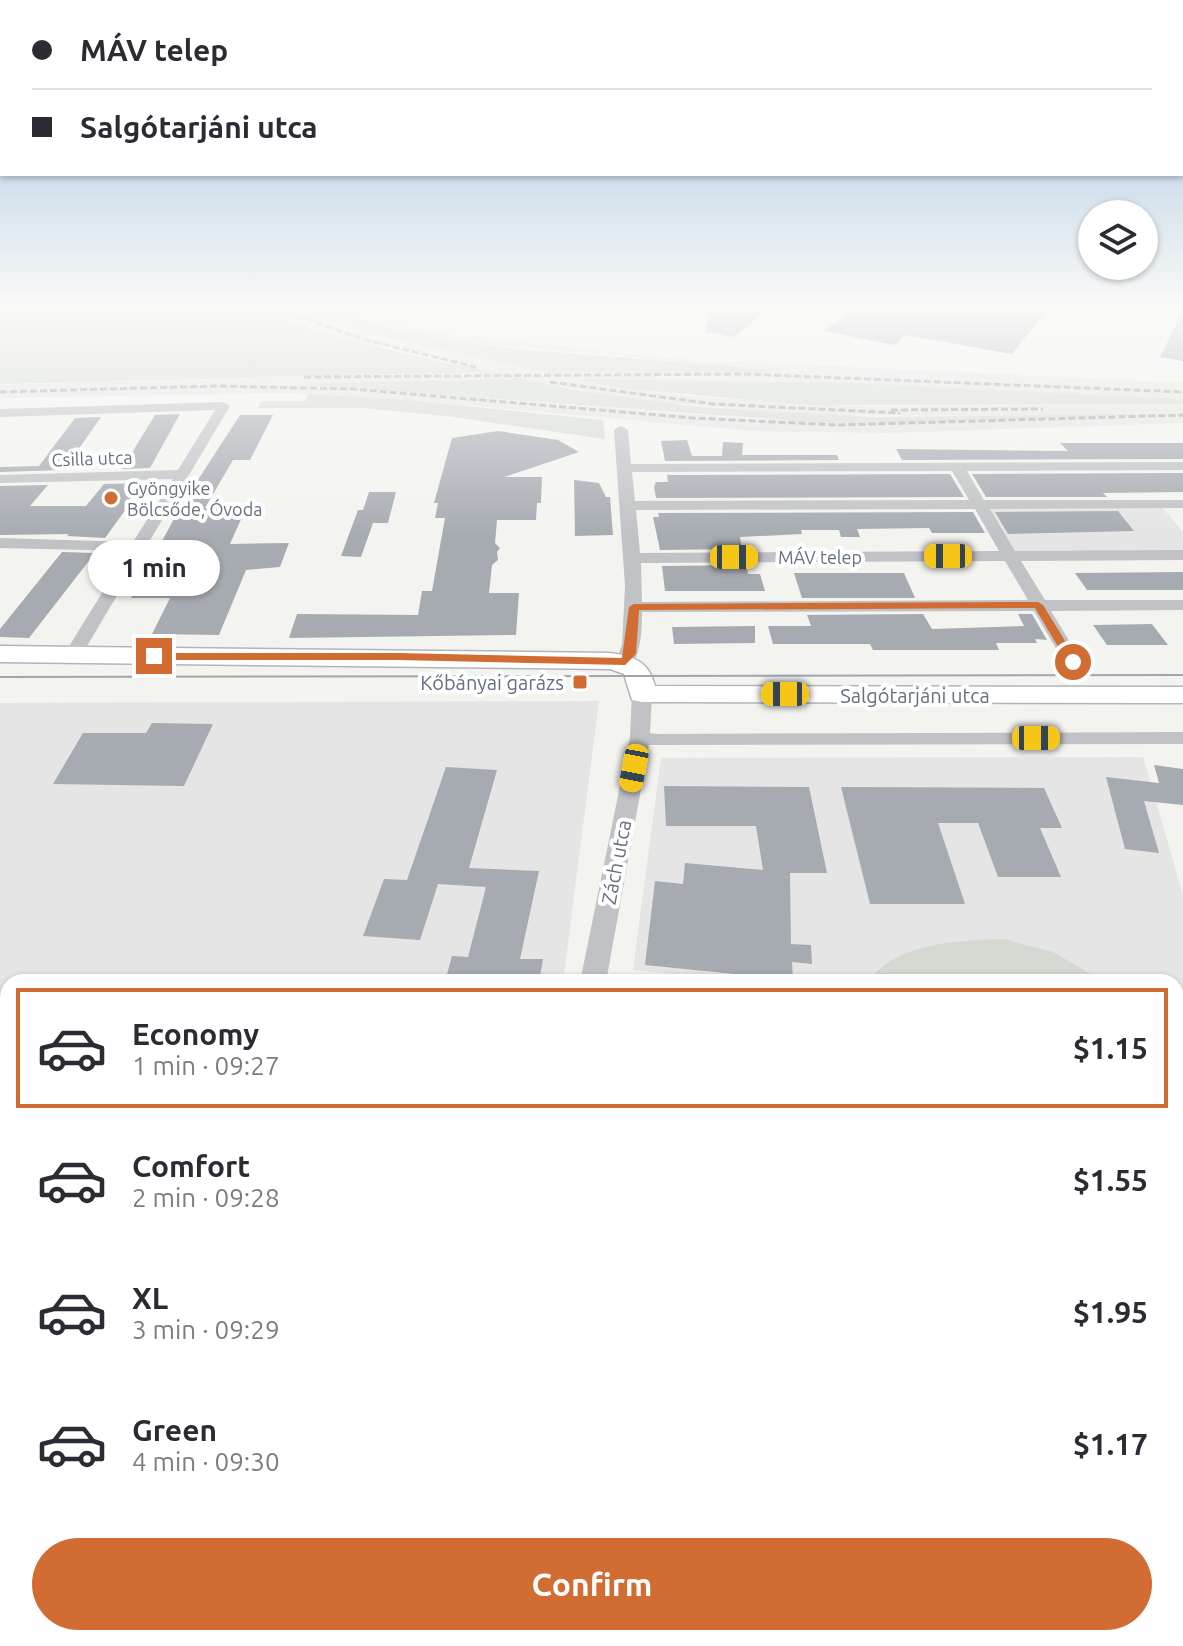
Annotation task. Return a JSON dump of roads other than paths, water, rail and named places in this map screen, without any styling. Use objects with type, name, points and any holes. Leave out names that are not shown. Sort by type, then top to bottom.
[{"type":"street","points":[[0,413],[224,406],[72,656]]},
{"type":"street","points":[[621,430],[634,607],[630,654],[625,662]]},
{"type":"street","points":[[626,468],[1183,466]]},
{"type":"street","points":[[957,467],[1073,662]]},
{"type":"street","name":"Csilla utca","points":[[0,479],[184,474]]},
{"type":"street","points":[[1166,504],[1183,523]]},
{"type":"street","points":[[628,506],[1183,504]]},
{"type":"street","points":[[0,543],[137,547]]},
{"type":"street","name":"MÁV telep","points":[[631,558],[1183,555]]},
{"type":"street","points":[[634,607],[1183,605]]},
{"type":"street","points":[[0,654],[625,662],[633,664],[640,672],[642,694]]},
{"type":"street","name":"Salgótarjáni utca","points":[[642,694],[1183,695]]},
{"type":"street","name":"Zách utca","points":[[595,974],[640,737],[642,694]]},
{"type":"street","points":[[640,737],[657,740],[1183,738]]},
{"type":"tram line","points":[[0,677],[1183,675]]},
{"type":"railway","points":[[556,383],[713,404],[900,413]]},
{"type":"railway","points":[[959,383],[1183,392]]},
{"type":"railway","points":[[0,392],[215,386],[352,389],[693,418],[838,425],[1183,415]]},
{"type":"railway","points":[[891,410],[1043,409]]},
{"type":"place","name":"Gyöngyike Bölcsőde, Óvoda","points":[[111,498]]},
{"type":"place","name":"Kőbányai garázs","points":[[580,682]]}]
